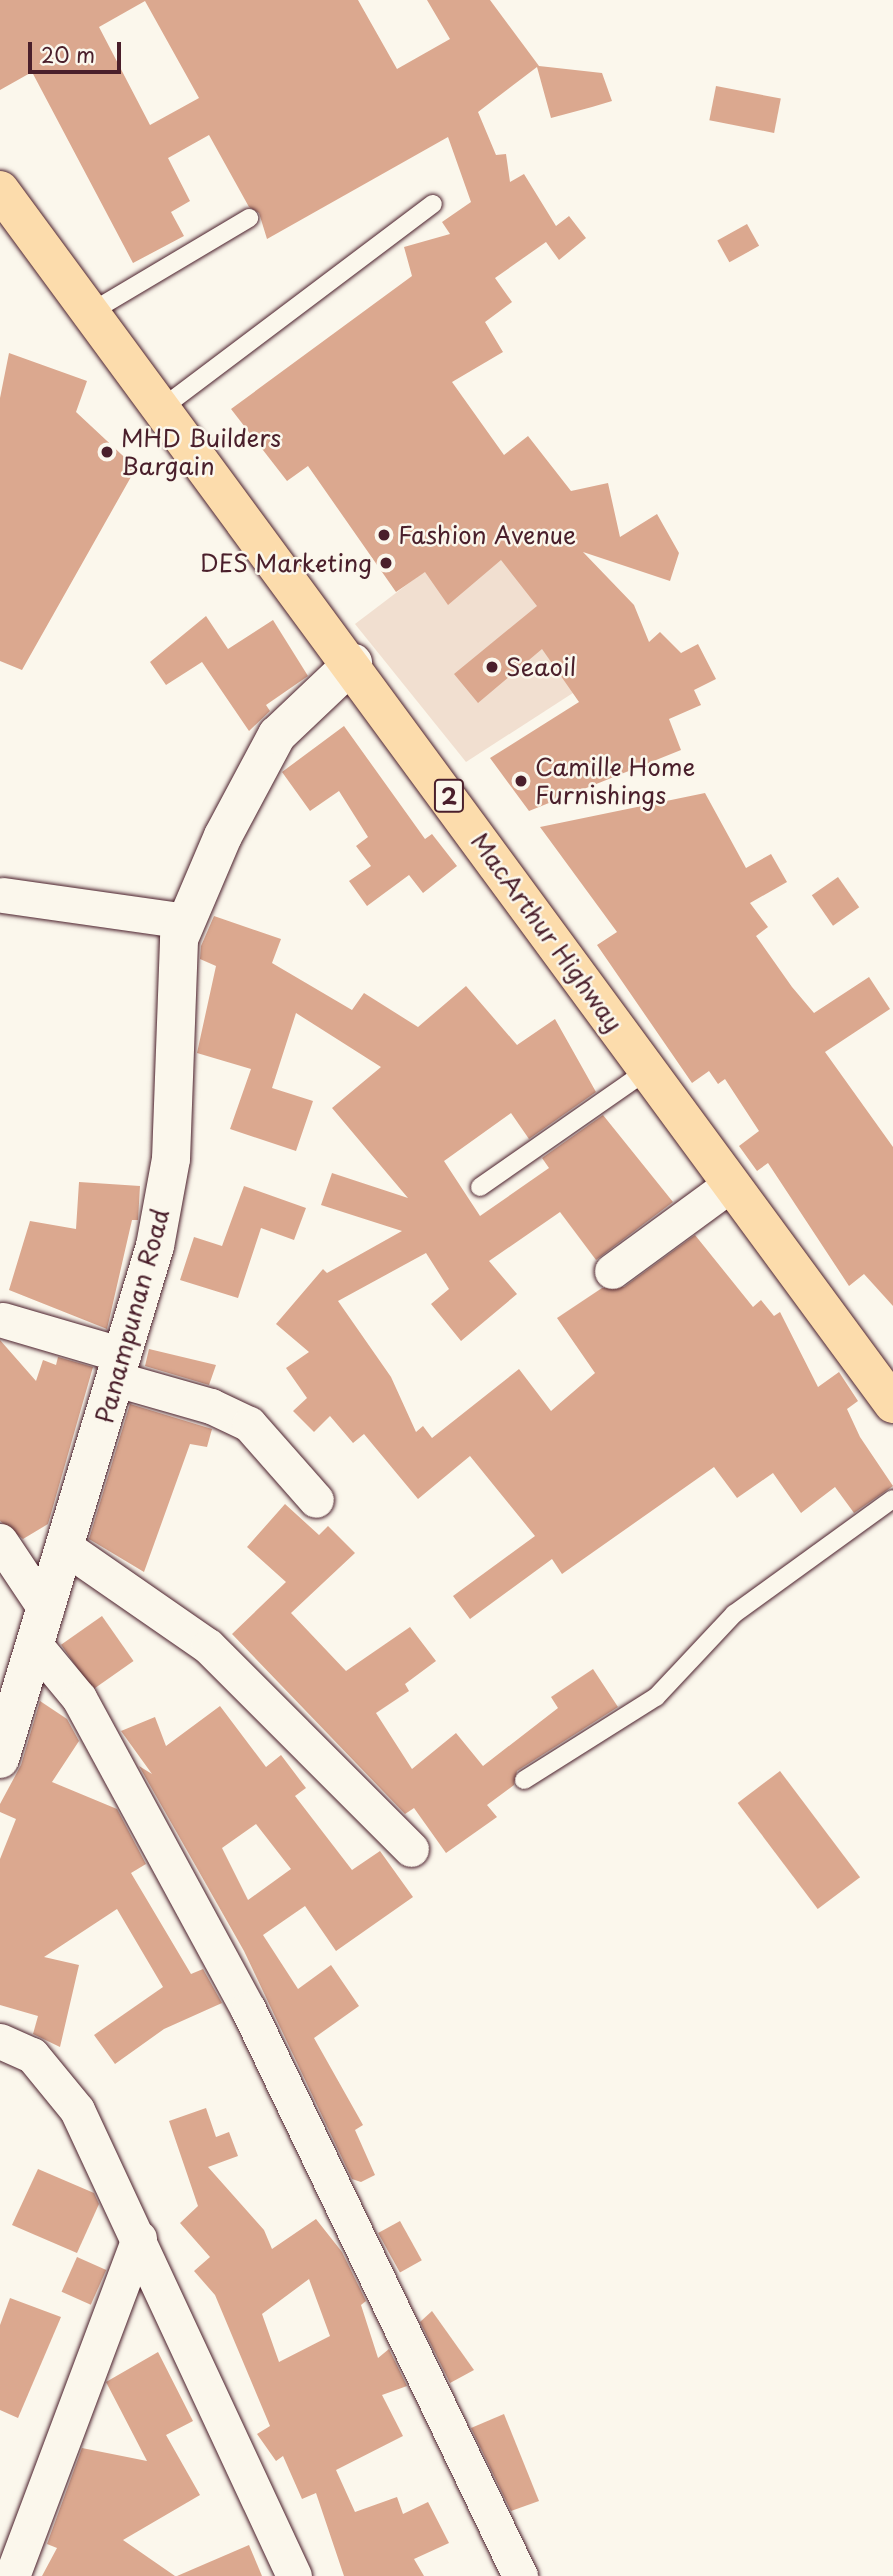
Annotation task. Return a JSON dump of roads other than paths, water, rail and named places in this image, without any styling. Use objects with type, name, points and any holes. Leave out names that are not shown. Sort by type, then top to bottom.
[{"type":"highway","name":"MacArthur Highway","points":[[0,190],[353,663],[893,1405]]},
{"type":"street","name":"Panampunan Road","points":[[0,1759],[155,1246],[171,1159],[175,975],[185,921],[277,735],[353,663]]},
{"type":"street","points":[[3,895],[185,921]]},
{"type":"street","points":[[612,1271],[731,1184]]},
{"type":"street","points":[[3,1320],[249,1424],[316,1500]]},
{"type":"street","points":[[0,1541],[40,1627],[248,2009],[520,2576]]},
{"type":"street","points":[[65,1547],[208,1646],[411,1849]]},
{"type":"street","points":[[0,2041],[32,2055],[65,2091],[139,2238],[294,2576]]},
{"type":"street","points":[[12,2576],[139,2238]]},
{"type":"lane","points":[[162,408],[433,204]]},
{"type":"lane","points":[[91,312],[249,218]]},
{"type":"lane","points":[[480,1187],[648,1070]]},
{"type":"lane","points":[[524,1780],[656,1697],[734,1614],[893,1499]]},
{"type":"place","name":"MHD Builders Bargain","points":[[107,452]]},
{"type":"place","name":"Fashion Avenue","points":[[384,535]]},
{"type":"place","name":"DES Marketing","points":[[386,563]]},
{"type":"place","name":"Seaoil","points":[[492,667]]},
{"type":"place","name":"Camille Home Furnishings","points":[[521,781]]}]
